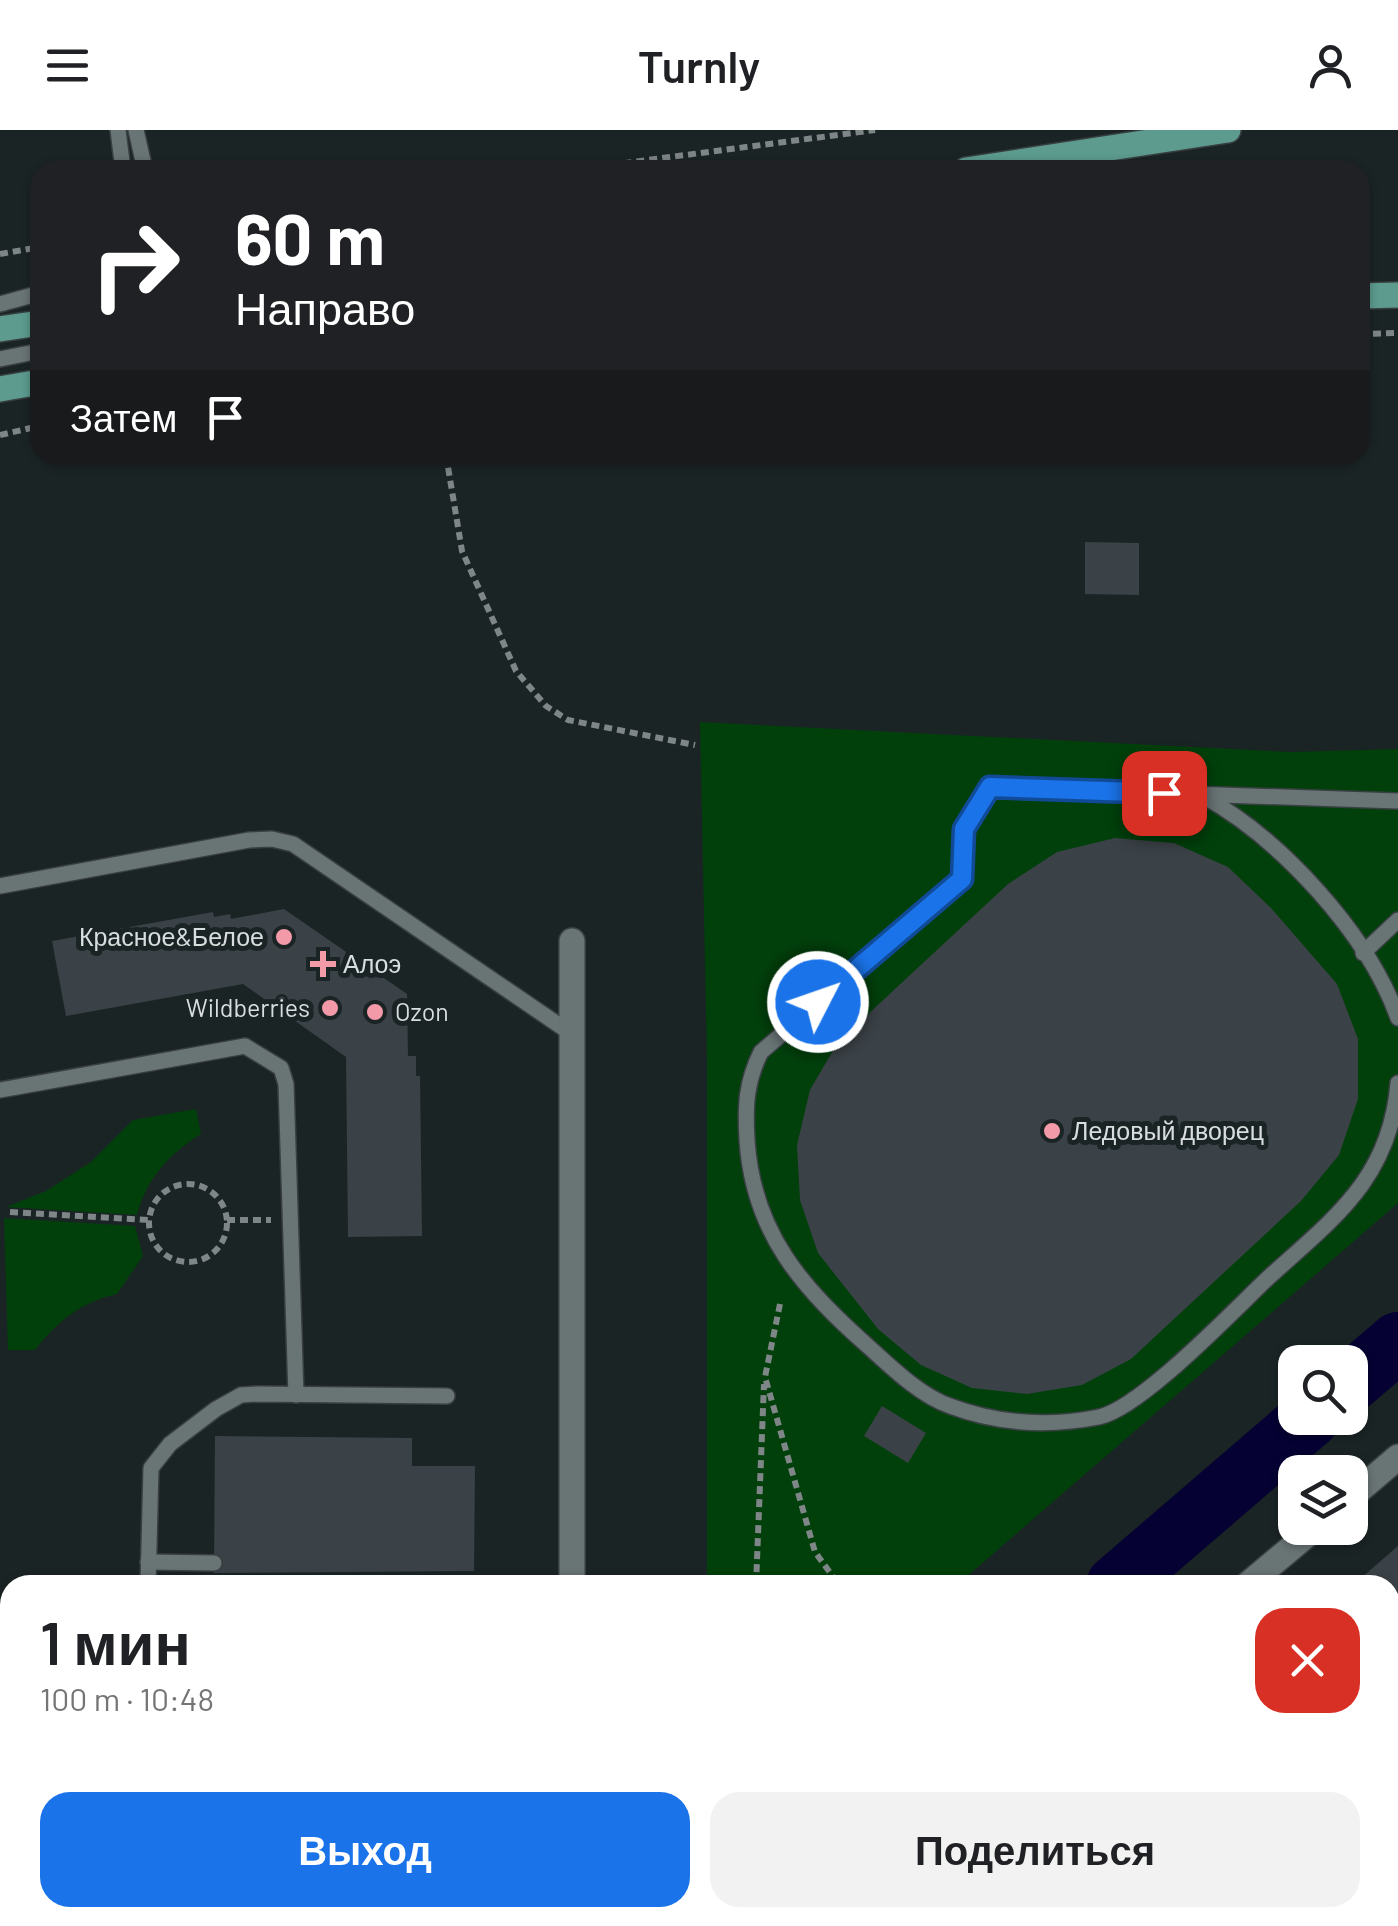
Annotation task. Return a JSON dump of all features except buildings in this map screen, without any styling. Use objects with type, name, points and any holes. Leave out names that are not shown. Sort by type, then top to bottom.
[{"type":"main road","points":[[1032,160],[1228,130]]},
{"type":"main road","points":[[1370,296],[1398,296]]},
{"type":"main road","points":[[0,329],[30,324]]},
{"type":"main road","points":[[0,389],[30,384]]},
{"type":"street","points":[[572,941],[572,1575]]},
{"type":"street","points":[[1368,1483],[1398,1457]]},
{"type":"street","points":[[1259,1575],[1295,1545]]},
{"type":"lane","points":[[118,130],[122,160]]},
{"type":"lane","points":[[136,130],[143,160]]},
{"type":"lane","points":[[0,304],[30,296]]},
{"type":"lane","points":[[0,360],[30,353]]},
{"type":"lane","points":[[1398,801],[990,787],[964,829],[962,879],[761,1052],[749,1075],[745,1102],[750,1177],[758,1210],[807,1284],[891,1367],[946,1405],[1029,1425],[1104,1416],[1147,1389],[1352,1202],[1376,1165],[1393,1126],[1398,1083]]},
{"type":"lane","points":[[1199,794],[1239,816],[1273,844],[1364,953],[1398,1018]]},
{"type":"lane","points":[[0,886],[249,840],[282,841],[312,855],[572,1034]]},
{"type":"lane","points":[[1364,953],[1398,920]]},
{"type":"lane","points":[[0,1090],[252,1048],[285,1075],[296,1395]]},
{"type":"lane","points":[[1376,1165],[1398,1144]]},
{"type":"lane","points":[[148,1575],[148,1483],[158,1456],[228,1400],[241,1395],[447,1396]]},
{"type":"lane","points":[[148,1562],[214,1563]]},
{"type":"path","points":[[648,160],[875,130]]},
{"type":"path","points":[[0,254],[30,248]]},
{"type":"path","points":[[1370,334],[1398,333]]},
{"type":"path","points":[[0,434],[30,428]]},
{"type":"path","points":[[448,465],[462,551],[516,671],[546,706],[568,720],[695,745]]},
{"type":"path","points":[[185,1184],[214,1193],[228,1220],[218,1249],[191,1262],[162,1253],[153,1241],[150,1220],[158,1197],[185,1184]]},
{"type":"path","points":[[10,1212],[150,1220]]},
{"type":"path","points":[[228,1220],[290,1220]]},
{"type":"path","points":[[756,1575],[760,1416],[780,1304]]},
{"type":"path","points":[[765,1377],[815,1552],[831,1575]]},
{"type":"green space","name":"Ледовый дворец","points":[[700,722],[1291,752],[1398,749],[1398,1203],[969,1575],[707,1575],[707,1060]]},
{"type":"green space","points":[[196,1109],[201,1134],[161,1168],[137,1215],[6,1207],[46,1191],[91,1162],[133,1120]]},
{"type":"green space","points":[[4,1218],[135,1226],[143,1256],[117,1294],[71,1314],[35,1350],[8,1350]]},
{"type":"waterway","points":[[1368,1368],[1398,1342]]},
{"type":"waterway","points":[[1128,1575],[1290,1435]]},
{"type":"place","name":"Красное&Белое","points":[[284,937]]},
{"type":"place","name":"Алоэ","points":[[323,964]]},
{"type":"place","name":"Wildberries","points":[[330,1008]]},
{"type":"place","name":"Ozon","points":[[375,1012]]},
{"type":"place","name":"Ледовый дворец","points":[[1052,1131]]},
{"type":"route","points":[[818,1002],[962,879],[964,829],[990,787],[1164,793]]}]
